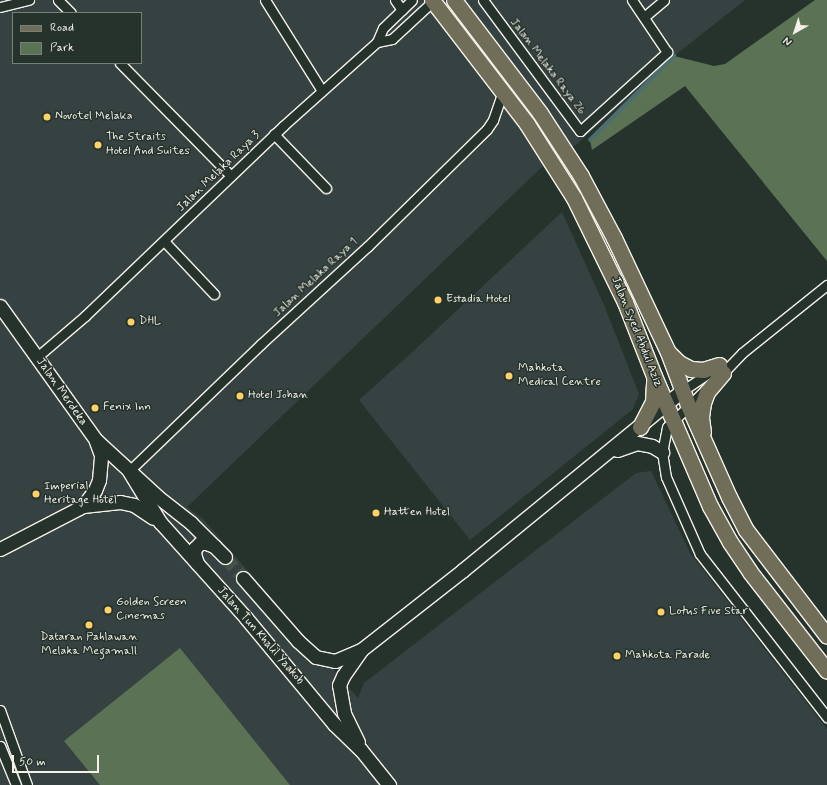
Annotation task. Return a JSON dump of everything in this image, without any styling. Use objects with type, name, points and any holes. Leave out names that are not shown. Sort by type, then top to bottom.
[{"type":"main road","name":"Jalan Syed Abdul Aziz","points":[[432,0],[527,124],[574,198],[625,302],[654,376],[710,506],[730,542],[754,578],[827,671]]},
{"type":"main road","name":"Jalan Syed Abdul Aziz","points":[[454,0],[527,96],[564,149],[595,201],[668,352],[685,398],[729,497],[746,530],[827,636]]},
{"type":"main road","name":"Jalan Merdeka","points":[[0,306],[96,440],[129,471]]},
{"type":"main road","points":[[668,352],[679,363],[691,369],[721,369]]},
{"type":"main road","points":[[705,442],[701,417],[703,403],[707,392],[721,369]]},
{"type":"main road","points":[[640,427],[653,402],[654,376]]},
{"type":"main road","points":[[361,650],[640,427],[666,404],[685,398]]},
{"type":"main road","points":[[83,506],[95,490],[99,480],[101,455],[96,440]]},
{"type":"main road","points":[[600,459],[624,447],[637,443],[652,446],[662,452]]},
{"type":"main road","points":[[129,471],[160,522]]},
{"type":"main road","points":[[129,471],[158,497],[182,515],[225,557]]},
{"type":"main road","points":[[0,549],[83,506],[120,502],[134,505],[160,522]]},
{"type":"main road","name":"Jalan Tun Khalil Yaakob","points":[[160,522],[246,618],[334,724],[361,750],[389,785]]},
{"type":"main road","points":[[197,563],[194,554],[196,548],[200,544],[206,543],[214,546]]},
{"type":"main road","name":"Jalan Tun Khalil Yaakob","points":[[243,578],[298,641],[316,657],[335,661],[361,650]]},
{"type":"main road","name":"Jalan Tun Khalil Yaakob","points":[[361,650],[343,676],[339,686],[344,713],[361,750]]},
{"type":"street","points":[[0,6],[29,0]]},
{"type":"street","points":[[58,0],[69,12]]},
{"type":"street","points":[[265,0],[322,91]]},
{"type":"street","points":[[396,0],[402,10]]},
{"type":"street","name":"Jalan Melaka Raya 3","points":[[37,357],[85,316],[274,134],[378,42],[384,28],[412,0]]},
{"type":"street","points":[[378,42],[392,39],[432,0]]},
{"type":"street","name":"Jalan Melaka Raya 26","points":[[483,0],[580,131],[667,52],[644,17]]},
{"type":"street","points":[[632,0],[644,17],[664,0]]},
{"type":"street","points":[[121,64],[231,176]]},
{"type":"street","name":"Jalan Melaka Raya 1","points":[[129,471],[262,344],[367,247],[487,129],[493,120],[503,91]]},
{"type":"street","points":[[274,134],[326,188]]},
{"type":"street","points":[[164,241],[214,294]]},
{"type":"street","points":[[827,285],[685,398],[667,427],[662,452],[666,477],[700,554],[827,717]]},
{"type":"street","points":[[685,398],[721,369]]},
{"type":"street","points":[[0,710],[27,785]]},
{"type":"street","points":[[0,746],[16,785]]},
{"type":"shaded area","points":[[0,0],[745,0],[674,56],[577,144],[545,164],[187,507],[203,519],[358,698],[364,683],[636,473],[651,471],[690,553],[827,729],[827,785],[0,785]]},
{"type":"shaded area","name":"Mahkota Medical Centre","points":[[562,212],[604,305],[639,394],[633,409],[470,540],[359,400]]},
{"type":"green space","points":[[815,0],[827,0],[827,261],[685,86],[592,150],[590,140],[674,56],[714,66],[725,64]]},
{"type":"green space","points":[[180,648],[290,785],[100,785],[64,741]]},
{"type":"waterway","points":[[590,140],[674,56]]},
{"type":"tunnel","points":[[225,557],[243,578]]},
{"type":"place","name":"Novotel Melaka","points":[[47,117]]},
{"type":"place","name":"The Straits Hotel And Suites","points":[[98,145]]},
{"type":"place","name":"Estadia Hotel","points":[[438,300]]},
{"type":"place","name":"DHL","points":[[131,322]]},
{"type":"place","name":"Mahkota Medical Centre","points":[[509,376]]},
{"type":"place","name":"Hotel Johan","points":[[240,396]]},
{"type":"place","name":"Fenix Inn","points":[[95,408]]},
{"type":"place","name":"Imperial Heritage Hotel","points":[[36,494]]},
{"type":"place","name":"Hatten Hotel","points":[[376,513]]},
{"type":"place","name":"Golden Screen Cinemas","points":[[108,610]]},
{"type":"place","name":"Lotus Five Star","points":[[661,612]]},
{"type":"place","name":"Dataran Pahlawan Melaka Megamall","points":[[89,625]]},
{"type":"place","name":"Mahkota Parade","points":[[617,656]]}]
